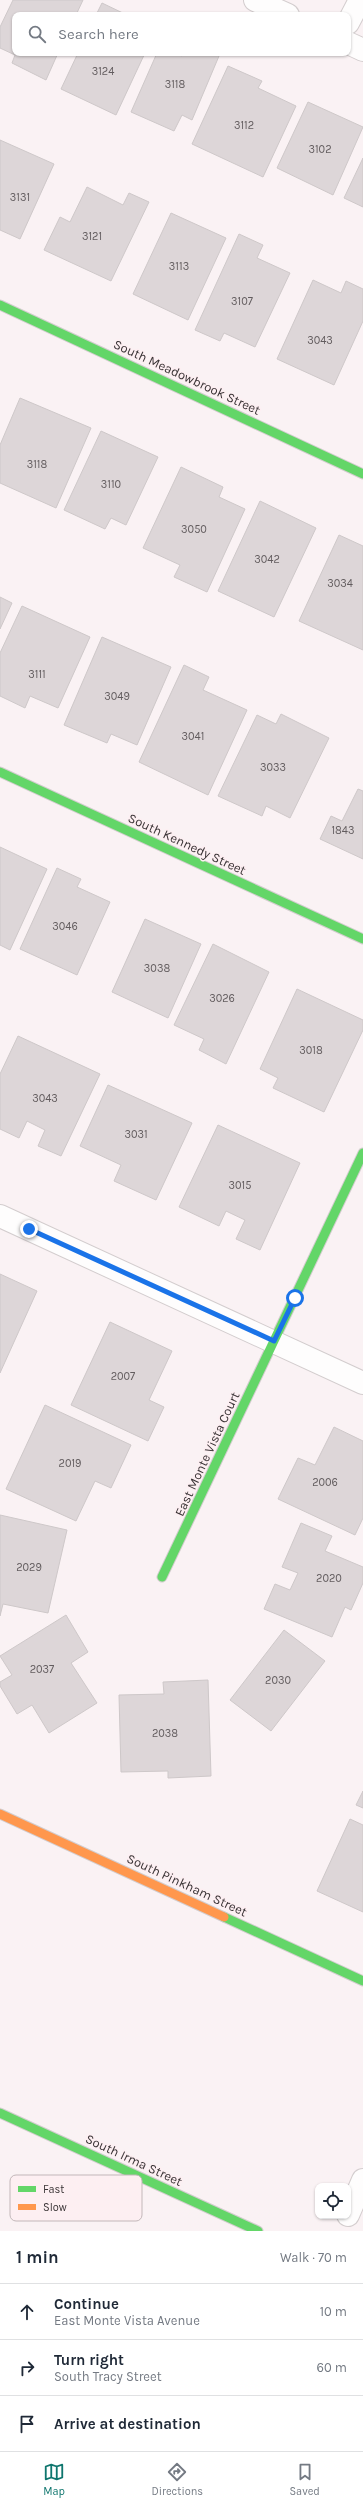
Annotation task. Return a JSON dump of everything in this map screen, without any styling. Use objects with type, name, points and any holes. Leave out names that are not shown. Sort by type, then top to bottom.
[{"type":"street","points":[[255,0],[281,12]]},
{"type":"street","points":[[351,17],[360,0]]},
{"type":"street","points":[[351,44],[363,50]]},
{"type":"street","name":"South Meadowbrook Street","points":[[0,305],[363,474]]},
{"type":"street","name":"South Kennedy Street","points":[[0,772],[363,939]]},
{"type":"street","name":"East Monte Vista Court","points":[[162,1577],[363,1152]]},
{"type":"street","points":[[0,1216],[363,1383]]},
{"type":"street","name":"South Pinkham Street","points":[[0,1814],[363,1981]]},
{"type":"street","name":"South Irma Street","points":[[0,2113],[136,2175]]},
{"type":"street","name":"South Irma Street","points":[[142,2178],[258,2231]]},
{"type":"street","points":[[351,2208],[363,2180]]},
{"type":"street","points":[[341,2231],[346,2219]]},
{"type":"building","points":[[13,0],[83,0],[77,12],[12,12],[12,54],[0,48],[0,27]]},
{"type":"building","points":[[102,3],[121,12],[98,12]]},
{"type":"building","points":[[15,56],[57,56],[46,80],[12,63]]},
{"type":"building","points":[[77,56],[144,56],[116,115],[61,89]]},
{"type":"building","points":[[156,56],[219,56],[192,120],[182,115],[174,131],[131,112]]},
{"type":"building","points":[[228,66],[262,81],[258,88],[296,106],[263,177],[192,144]]},
{"type":"building","points":[[308,102],[363,127],[333,195],[277,168]]},
{"type":"building","points":[[0,140],[54,164],[20,239],[0,230]]},
{"type":"building","points":[[363,158],[363,207],[344,198]]},
{"type":"building","points":[[87,187],[123,205],[129,193],[149,202],[111,281],[44,250],[60,217],[70,222]]},
{"type":"building","points":[[171,213],[226,238],[188,320],[133,294]]},
{"type":"building","points":[[239,234],[263,245],[257,258],[290,273],[255,347],[224,333],[220,341],[195,330]]},
{"type":"building","points":[[313,280],[341,293],[346,281],[363,289],[363,321],[334,385],[277,359]]},
{"type":"building","points":[[20,398],[91,428],[56,508],[0,483],[0,445]]},
{"type":"building","points":[[101,431],[158,457],[126,525],[111,518],[105,529],[64,510]]},
{"type":"building","points":[[181,467],[223,487],[219,497],[245,509],[207,592],[174,577],[180,565],[143,548]]},
{"type":"building","points":[[260,501],[316,528],[274,617],[218,591]]},
{"type":"building","points":[[339,535],[363,546],[363,650],[299,621]]},
{"type":"building","points":[[0,597],[12,603],[0,629]]},
{"type":"building","points":[[22,606],[90,637],[58,708],[30,696],[25,708],[0,696],[0,653]]},
{"type":"building","points":[[102,637],[171,667],[137,745],[111,734],[107,743],[64,725]]},
{"type":"building","points":[[184,665],[209,677],[203,690],[247,710],[208,795],[139,762]]},
{"type":"building","points":[[281,714],[329,738],[290,818],[266,806],[262,816],[218,796],[257,715],[276,724]]},
{"type":"building","points":[[358,789],[363,791],[363,859],[320,839],[331,816],[342,821]]},
{"type":"building","points":[[0,847],[47,869],[10,950],[0,945]]},
{"type":"building","points":[[57,868],[81,879],[77,887],[110,902],[77,975],[20,949]]},
{"type":"building","points":[[145,919],[201,944],[168,1018],[112,992]]},
{"type":"building","points":[[213,944],[269,972],[226,1064],[199,1050],[204,1039],[174,1025]]},
{"type":"building","points":[[297,989],[363,1020],[363,1030],[324,1112],[273,1088],[278,1078],[260,1069]]},
{"type":"building","points":[[18,1036],[100,1074],[61,1156],[38,1146],[45,1130],[27,1121],[19,1138],[0,1129],[0,1074]]},
{"type":"building","points":[[108,1085],[192,1123],[156,1200],[114,1181],[121,1165],[80,1146]]},
{"type":"building","points":[[218,1125],[300,1163],[260,1250],[236,1239],[245,1220],[226,1211],[219,1226],[179,1207]]},
{"type":"building","points":[[0,1274],[37,1291],[0,1373]]},
{"type":"building","points":[[110,1322],[172,1351],[149,1400],[164,1407],[148,1441],[71,1405]]},
{"type":"building","points":[[45,1405],[131,1445],[111,1488],[95,1481],[76,1521],[6,1489]]},
{"type":"building","points":[[334,1427],[363,1441],[363,1518],[355,1535],[278,1499],[298,1458],[315,1465]]},
{"type":"building","points":[[0,1515],[67,1530],[48,1613],[3,1604],[0,1616]]},
{"type":"building","points":[[301,1523],[332,1536],[325,1551],[363,1567],[363,1583],[351,1610],[345,1607],[332,1637],[264,1609],[275,1584],[290,1590],[298,1573],[282,1567]]},
{"type":"building","points":[[66,1615],[88,1652],[71,1663],[97,1703],[49,1733],[32,1705],[17,1714],[0,1686],[0,1682],[12,1675],[0,1656]]},
{"type":"building","points":[[284,1630],[325,1661],[271,1731],[230,1700]]},
{"type":"building","points":[[208,1680],[211,1776],[168,1778],[168,1771],[121,1772],[119,1695],[164,1694],[163,1682]]},
{"type":"building","points":[[363,1791],[363,1808],[356,1805]]},
{"type":"building","points":[[350,1819],[363,1825],[363,1912],[317,1891]]},
{"type":"traffic: fast","points":[[0,305],[363,474]]},
{"type":"traffic: fast","points":[[0,772],[363,939]]},
{"type":"traffic: fast","points":[[162,1577],[363,1153]]},
{"type":"traffic: fast","points":[[224,1917],[363,1981]]},
{"type":"traffic: fast","points":[[0,2113],[136,2175]]},
{"type":"traffic: fast","points":[[142,2178],[258,2231]]},
{"type":"traffic: slow","points":[[0,1814],[224,1917]]},
{"type":"route","points":[[29,1229],[274,1341],[295,1298]]}]
